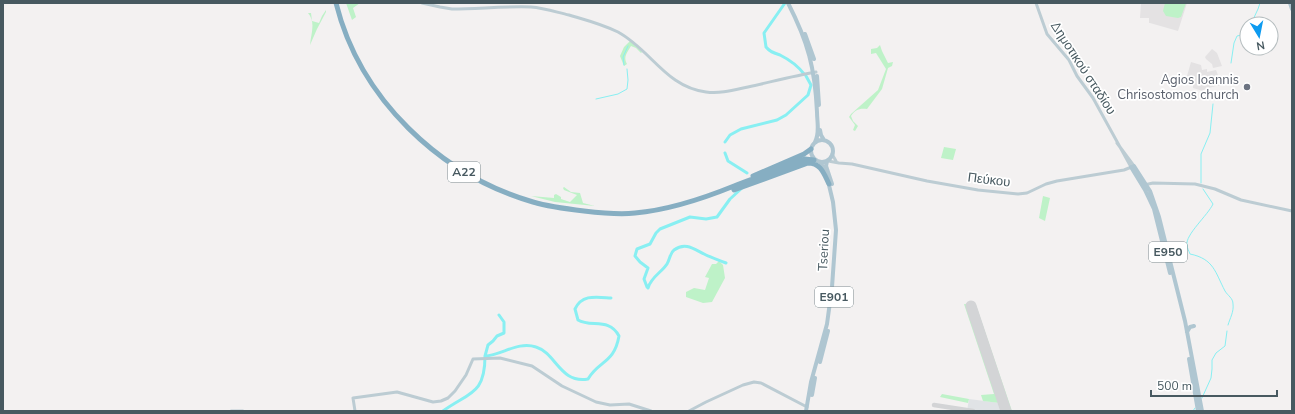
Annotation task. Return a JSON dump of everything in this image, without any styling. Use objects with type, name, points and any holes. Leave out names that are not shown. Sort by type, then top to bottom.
[{"type":"highway","name":"A22","points":[[338,5],[349,38],[368,77],[380,96],[427,146],[462,171],[499,190],[545,206],[593,212],[636,212],[661,209],[710,196],[805,159],[814,160]]},
{"type":"highway","name":"A22","points":[[636,212],[660,207],[705,194],[776,167],[804,154],[810,149]]},
{"type":"highway","points":[[636,212],[660,211],[723,194],[806,163],[812,163],[819,166],[829,184]]},
{"type":"main road","points":[[788,3],[803,29],[810,46],[815,72],[819,94],[820,131],[824,140],[832,147],[832,154],[828,161],[820,162],[814,160],[811,156],[810,149],[817,138],[818,126],[815,72],[806,44],[792,10]]},
{"type":"main road","points":[[1290,3],[1292,9]]},
{"type":"main road","points":[[815,142],[824,140]]},
{"type":"main road","name":"Tseriou","points":[[808,410],[814,381],[830,325],[835,277],[838,238],[837,211],[832,185],[826,166],[828,161]]},
{"type":"main road","name":"Tseriou","points":[[808,410],[811,382],[827,324],[832,287],[836,230],[834,206],[829,184],[824,168],[820,162]]},
{"type":"main road","points":[[1132,166],[1134,174],[1144,185]]},
{"type":"main road","points":[[1132,166],[1144,185]]},
{"type":"main road","name":"E950","points":[[1144,185],[1150,191],[1159,217],[1187,332],[1202,411]]},
{"type":"main road","name":"E950","points":[[1144,185],[1154,209],[1180,310],[1198,411]]},
{"type":"main road","points":[[1187,332],[1190,327],[1194,326]]},
{"type":"street","points":[[422,3],[452,9],[534,7],[597,23],[634,41],[667,74],[682,85],[706,92],[723,92],[815,72]]},
{"type":"street","name":"Δημοτικού σταδίου","points":[[1036,3],[1047,34],[1069,60],[1077,76],[1093,98],[1117,143]]},
{"type":"street","points":[[1117,143],[1132,166]]},
{"type":"street","points":[[1117,143],[1132,166]]},
{"type":"street","points":[[832,154],[835,160],[840,163]]},
{"type":"street","name":"Πεύκου","points":[[828,161],[852,164],[935,183],[978,190],[1018,194],[1030,192],[1046,184],[1057,181],[1124,170],[1132,166]]},
{"type":"street","points":[[1124,170],[1128,162]]},
{"type":"street","points":[[1124,170],[1130,170],[1134,174]]},
{"type":"street","points":[[1150,191],[1153,185],[1160,184]]},
{"type":"street","points":[[1144,185],[1196,184],[1215,189],[1241,200],[1292,211]]},
{"type":"street","points":[[355,411],[353,398],[397,392],[433,402],[443,401],[452,394],[464,379],[473,359],[500,358],[532,366],[563,386],[599,403],[629,404],[651,411]]},
{"type":"street","points":[[689,411],[721,394],[754,382],[761,383],[808,410]]},
{"type":"street","points":[[230,411],[243,411]]},
{"type":"shaded area","points":[[1141,3],[1187,3],[1178,31],[1149,23],[1149,18],[1140,18]]},
{"type":"shaded area","points":[[1212,49],[1217,53],[1222,66],[1213,68],[1212,64],[1206,59],[1205,57]]},
{"type":"shaded area","points":[[1191,62],[1201,65],[1202,70],[1207,69],[1207,72],[1216,70],[1222,86],[1216,86],[1203,91],[1193,88],[1193,85],[1185,83]]},
{"type":"shaded area","points":[[969,399],[1000,403],[1003,411],[967,411]]},
{"type":"green space","points":[[346,3],[360,3],[353,8],[356,17],[352,20]]},
{"type":"green space","points":[[1165,3],[1186,3],[1181,17],[1166,16],[1163,11]]},
{"type":"green space","points":[[326,10],[310,45],[312,32],[312,21],[319,23]]},
{"type":"green space","points":[[308,13],[311,13],[312,20],[310,17]]},
{"type":"green space","points":[[630,41],[642,52],[641,53],[636,48],[631,46],[625,57],[627,64],[624,66],[620,56],[624,47]]},
{"type":"green space","points":[[880,45],[888,63],[893,62],[892,66],[888,68],[882,89],[867,109],[858,110],[851,116],[853,121],[858,126],[855,131],[853,130],[855,125],[849,117],[851,114],[878,90],[886,69],[876,53],[871,54],[871,49],[877,48]]},
{"type":"green space","points":[[944,147],[956,149],[953,160],[941,158]]},
{"type":"green space","points":[[564,187],[571,192],[580,193],[583,203],[595,206],[555,202],[531,196],[554,198],[554,195],[556,194],[561,197],[561,199],[570,202],[577,195],[564,190]]},
{"type":"green space","points":[[1043,196],[1050,198],[1045,221],[1039,218]]},
{"type":"green space","points":[[719,261],[723,265],[725,278],[712,302],[703,303],[686,297],[686,292],[694,288],[705,290],[709,278],[705,277],[712,264],[716,264]]},
{"type":"green space","points":[[964,304],[976,305],[1012,411],[1009,411],[973,305],[967,305],[1000,403],[983,401],[981,395],[994,394]]},
{"type":"green space","points":[[942,394],[969,399],[968,403],[940,397]]},
{"type":"waterway","points":[[785,3],[764,33],[766,47],[790,61],[804,74]]},
{"type":"waterway","points":[[1255,16],[1260,3]]},
{"type":"waterway","points":[[1231,63],[1234,43],[1237,36],[1239,36]]},
{"type":"waterway","points":[[624,65],[623,57],[628,46]]},
{"type":"waterway","points":[[596,99],[618,94],[627,89],[627,69]]},
{"type":"waterway","points":[[725,142],[730,135],[741,129],[777,120],[786,115],[808,95],[811,85],[806,76]]},
{"type":"waterway","points":[[1201,183],[1201,154],[1210,133],[1213,104]]},
{"type":"waterway","points":[[725,153],[728,161],[747,173]]},
{"type":"waterway","points":[[647,287],[644,279],[648,268],[635,256],[637,249],[650,244],[660,229],[690,217],[706,219],[717,217],[730,199],[742,188]]},
{"type":"waterway","points":[[1203,189],[1213,204],[1193,231],[1187,241],[1187,246],[1190,254],[1204,259],[1213,267],[1225,291],[1232,300],[1233,310],[1228,325]]},
{"type":"waterway","points":[[648,288],[649,284],[665,267],[673,251],[678,247],[690,247],[726,263]]},
{"type":"waterway","points":[[443,411],[468,396],[479,386],[484,369],[485,356],[516,347],[529,346],[543,350],[565,373],[571,377],[588,379],[592,373],[614,352],[619,336],[615,330],[605,325],[578,320],[575,309],[581,301],[586,299],[595,297],[611,298]]},
{"type":"waterway","points":[[485,356],[488,345],[497,336],[504,333],[504,322],[499,315]]},
{"type":"waterway","points":[[1202,398],[1211,378],[1212,360],[1216,353],[1225,346],[1227,331]]},
{"type":"taxiway","points":[[934,405],[973,411]]},
{"type":"runway","points":[[971,306],[1006,411]]},
{"type":"place","name":"Agios Ioannis Chrisostomos church","points":[[1247,87]]}]
